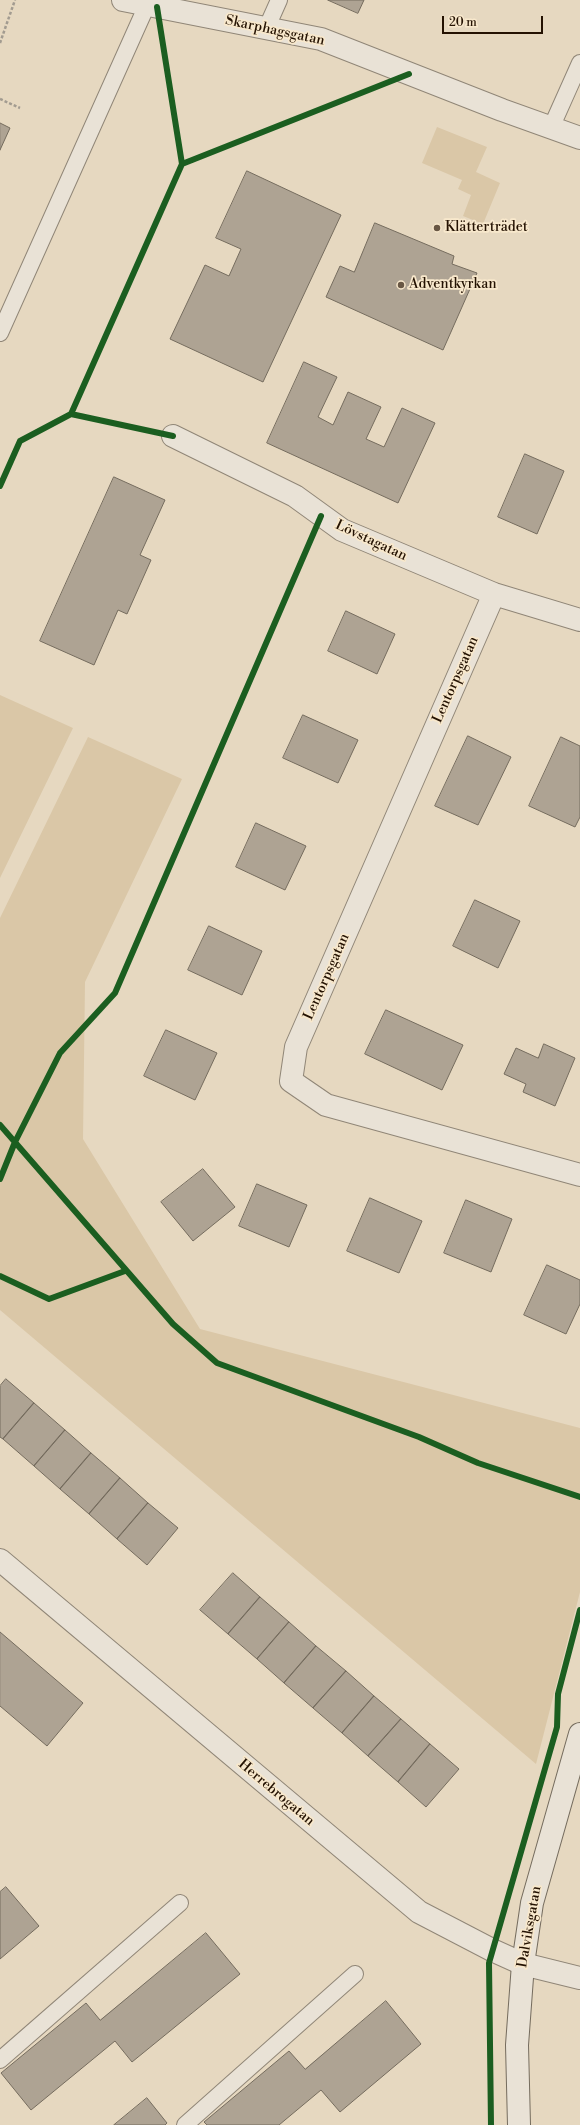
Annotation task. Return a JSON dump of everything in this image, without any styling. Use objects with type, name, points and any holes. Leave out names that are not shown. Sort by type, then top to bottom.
[{"type":"street","name":"Skarphagsgatan","points":[[123,0],[267,27],[321,39],[409,74],[580,138]]},
{"type":"street","name":"Lövstagatan","points":[[173,436],[295,496],[342,530],[494,594],[580,620]]},
{"type":"street","name":"Lentorpsgatan","points":[[494,594],[296,1047],[291,1081],[326,1105],[580,1175]]},
{"type":"street","name":"Herrebrogatan","points":[[0,1560],[419,1912],[492,1950],[523,1964],[580,1978]]},
{"type":"street","name":"Dalviksgatan","points":[[519,2125],[517,2044],[523,1964],[532,1903],[580,1734]]},
{"type":"lane","points":[[267,27],[279,0]]},
{"type":"lane","points":[[0,333],[125,58],[147,5]]},
{"type":"lane","points":[[551,128],[580,63]]},
{"type":"lane","points":[[0,2060],[180,1903]]},
{"type":"lane","points":[[185,2125],[355,1974]]},
{"type":"path","points":[[0,43],[15,0]]},
{"type":"path","points":[[182,164],[409,74]]},
{"type":"path","points":[[0,100],[20,108]]},
{"type":"path","points":[[0,486],[20,441],[71,414],[182,164],[181,156]]},
{"type":"path","points":[[0,1179],[15,1142],[60,1053],[115,993],[321,516]]},
{"type":"path","points":[[0,1125],[173,1324],[217,1363],[419,1437],[478,1463],[580,1497]]},
{"type":"path","points":[[0,1276],[49,1299],[126,1271]]},
{"type":"shaded area","points":[[437,127],[487,147],[476,172],[500,183],[483,224],[463,216],[471,195],[458,189],[462,180],[422,163]]},
{"type":"shaded area","points":[[0,695],[73,728],[0,878]]},
{"type":"shaded area","points":[[88,737],[182,779],[85,982],[83,1139],[200,1329],[580,1428],[580,1592],[536,1764],[0,1310],[0,918]]},
{"type":"building","points":[[328,0],[364,0],[358,13]]},
{"type":"building","points":[[0,123],[10,128],[0,150]]},
{"type":"building","points":[[247,171],[341,215],[263,382],[170,339],[205,265],[229,276],[241,249],[216,238]]},
{"type":"building","name":"Adventkyrkan","points":[[375,223],[454,256],[452,264],[477,273],[443,350],[326,297],[340,266],[354,272]]},
{"type":"building","points":[[304,362],[337,377],[318,417],[333,425],[348,392],[381,407],[366,439],[384,447],[402,408],[435,423],[398,503],[267,443]]},
{"type":"building","points":[[525,454],[564,471],[537,534],[498,517]]},
{"type":"building","points":[[114,477],[165,500],[140,555],[151,560],[127,614],[118,610],[94,665],[40,641]]},
{"type":"building","points":[[346,611],[395,634],[377,674],[328,651]]},
{"type":"building","points":[[303,715],[358,740],[338,783],[283,758]]},
{"type":"building","points":[[468,736],[511,757],[478,825],[435,806]]},
{"type":"building","points":[[561,737],[580,746],[580,817],[575,827],[529,806]]},
{"type":"building","points":[[256,823],[306,846],[285,890],[236,867]]},
{"type":"building","points":[[475,900],[520,921],[498,968],[453,946]]},
{"type":"building","points":[[209,926],[262,951],[242,995],[188,970]]},
{"type":"building","points":[[386,1010],[463,1045],[442,1090],[365,1054]]},
{"type":"building","points":[[166,1030],[217,1053],[195,1100],[144,1076]]},
{"type":"building","points":[[544,1044],[575,1058],[555,1106],[523,1092],[526,1084],[504,1074],[516,1048],[538,1058]]},
{"type":"building","points":[[203,1169],[235,1207],[193,1241],[161,1202]]},
{"type":"building","points":[[257,1184],[307,1205],[289,1247],[239,1226]]},
{"type":"building","points":[[370,1198],[422,1221],[399,1273],[347,1251]]},
{"type":"building","points":[[466,1200],[512,1219],[491,1272],[444,1253]]},
{"type":"building","points":[[547,1265],[580,1280],[580,1304],[566,1334],[524,1315]]},
{"type":"building","points":[[6,1379],[34,1403],[3,1439],[0,1437],[0,1386]]},
{"type":"building","points":[[34,1403],[65,1430],[34,1466],[3,1439]]},
{"type":"building","points":[[65,1430],[91,1453],[60,1489],[34,1466]]},
{"type":"building","points":[[91,1453],[120,1478],[89,1514],[60,1489]]},
{"type":"building","points":[[120,1478],[148,1503],[117,1539],[89,1514]]},
{"type":"building","points":[[148,1503],[178,1528],[147,1565],[117,1539]]},
{"type":"building","points":[[233,1573],[260,1597],[228,1634],[200,1610]]},
{"type":"building","points":[[260,1597],[289,1622],[257,1659],[228,1634]]},
{"type":"building","points":[[289,1622],[316,1646],[284,1683],[257,1659]]},
{"type":"building","points":[[0,1632],[83,1703],[47,1746],[0,1706]]},
{"type":"building","points":[[316,1646],[346,1671],[313,1708],[284,1683]]},
{"type":"building","points":[[346,1671],[374,1696],[342,1733],[313,1708]]},
{"type":"building","points":[[374,1696],[401,1719],[368,1756],[342,1733]]},
{"type":"building","points":[[401,1719],[430,1744],[398,1782],[368,1756]]},
{"type":"building","points":[[430,1744],[459,1769],[426,1807],[398,1782]]},
{"type":"building","points":[[6,1887],[39,1926],[0,1959],[0,1892]]},
{"type":"building","points":[[206,1933],[240,1974],[132,2062],[115,2041],[31,2110],[1,2073],[86,2003],[100,2020]]},
{"type":"building","points":[[386,2001],[421,2044],[340,2112],[321,2090],[279,2125],[207,2125],[204,2122],[289,2051],[305,2069]]},
{"type":"building","points":[[147,2098],[167,2123],[165,2125],[114,2125]]},
{"type":"cycle path","points":[[157,7],[182,164]]},
{"type":"cycle path","points":[[0,486],[20,441],[71,414],[182,164],[409,74]]},
{"type":"cycle path","points":[[71,414],[173,436]]},
{"type":"cycle path","points":[[0,1179],[15,1142],[60,1053],[115,993],[321,516]]},
{"type":"cycle path","points":[[0,1125],[173,1324],[217,1363],[419,1437],[478,1463],[580,1497]]},
{"type":"cycle path","points":[[0,1276],[49,1299],[125,1271]]},
{"type":"cycle path","points":[[491,2125],[489,1963],[557,1727],[558,1694],[580,1610]]},
{"type":"place","name":"Klätterträdet","points":[[437,228]]},
{"type":"place","name":"Adventkyrkan","points":[[401,285]]}]
